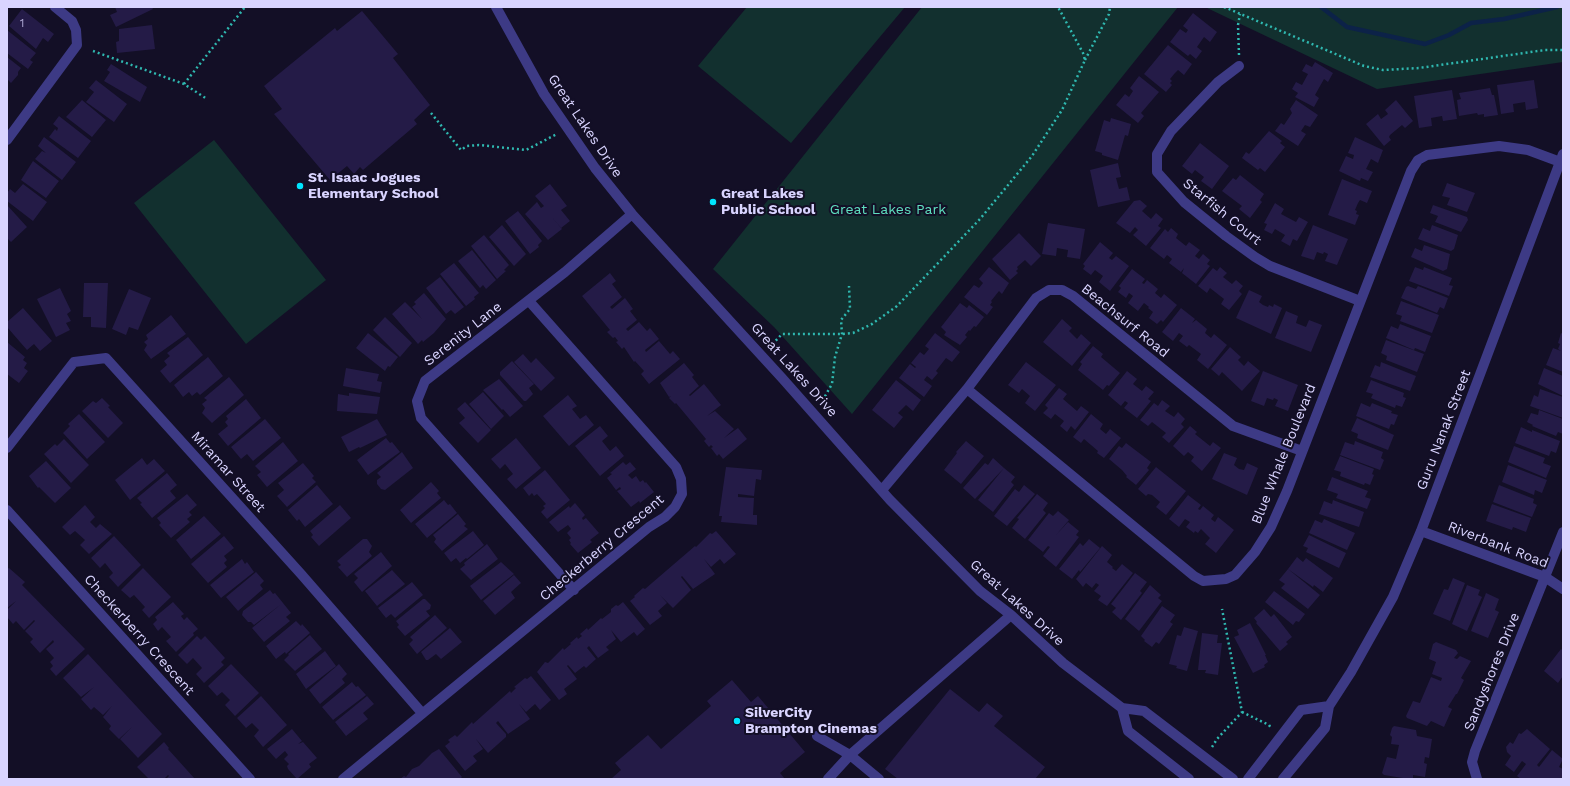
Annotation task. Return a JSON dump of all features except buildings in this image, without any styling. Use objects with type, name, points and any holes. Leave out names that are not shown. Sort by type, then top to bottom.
[{"type":"street","points":[[7,140],[75,50],[77,45],[76,30],[72,21],[55,7]]},
{"type":"street","name":"Great Lakes Drive","points":[[496,7],[544,94],[594,168],[632,214],[762,355],[882,490],[980,591],[1011,616],[1063,663],[1122,708],[1144,711],[1233,779]]},
{"type":"street","name":"Starfish Court","points":[[1239,66],[1218,82],[1171,131],[1157,154],[1157,172],[1184,202],[1255,257],[1270,266],[1360,301]]},
{"type":"street","name":"Blue Whale Boulevard","points":[[967,389],[1151,539],[1185,569],[1203,581],[1226,579],[1235,575],[1255,552],[1280,505],[1411,171],[1418,160],[1427,155],[1499,146],[1528,150],[1562,159]]},
{"type":"street","name":"Guru Nanak Street","points":[[1283,779],[1325,728],[1329,706],[1351,672],[1393,597],[1421,531],[1562,159]]},
{"type":"street","name":"Serenity Lane","points":[[574,590],[421,418],[418,401],[425,381],[565,272],[632,214]]},
{"type":"street","name":"Beachsurf Road","points":[[882,490],[967,389],[1036,298],[1049,290],[1062,290],[1073,296],[1233,426],[1302,451]]},
{"type":"street","name":"Checkerberry Crescent","points":[[343,779],[574,590],[649,526],[665,517],[676,507],[682,494],[681,479],[676,467],[529,301]]},
{"type":"street","name":"Miramar Street","points":[[7,448],[74,362],[106,358],[302,574],[422,713]]},
{"type":"street","name":"Checkerberry Crescent","points":[[7,510],[250,779]]},
{"type":"street","name":"Riverbank Road","points":[[1421,531],[1546,577],[1563,589]]},
{"type":"street","name":"Sandyshores Drive","points":[[1477,779],[1472,762],[1475,750],[1563,532]]},
{"type":"street","points":[[828,779],[850,755],[1011,616]]},
{"type":"street","points":[[1248,779],[1301,710],[1329,706]]},
{"type":"street","points":[[1122,708],[1128,731],[1189,779]]},
{"type":"street","points":[[817,736],[850,755],[879,779]]},
{"type":"path","points":[[184,84],[246,7]]},
{"type":"path","points":[[1058,7],[1083,53],[1085,60]]},
{"type":"path","points":[[762,355],[782,334],[853,333],[872,324],[897,306],[980,219],[1032,156],[1062,110],[1085,60],[1109,14],[1110,7]]},
{"type":"path","points":[[1224,7],[1364,66],[1383,70],[1426,68],[1545,50],[1563,50]]},
{"type":"path","points":[[1239,66],[1238,25],[1240,14]]},
{"type":"path","points":[[93,51],[184,84],[207,99]]},
{"type":"path","points":[[431,113],[461,150],[467,146],[479,145],[526,150],[567,128]]},
{"type":"path","points":[[814,413],[832,384],[835,357],[842,334],[841,320],[850,309],[849,286]]},
{"type":"path","points":[[1222,609],[1242,712]]},
{"type":"path","points":[[1242,712],[1269,725],[1279,740]]},
{"type":"path","points":[[1205,758],[1217,739],[1242,712]]},
{"type":"green space","points":[[747,7],[905,7],[791,143],[698,66]]},
{"type":"green space","name":"Great Lakes Park","points":[[922,7],[1178,7],[852,414],[774,327],[713,269]]},
{"type":"green space","points":[[1205,7],[1563,7],[1563,62],[1377,89]]},
{"type":"green space","points":[[214,140],[326,280],[246,344],[134,203]]},
{"type":"waterway","points":[[1321,7],[1347,27],[1425,44],[1449,35],[1471,23],[1504,19],[1557,7]]},
{"type":"place","name":"St. Isaac Jogues Elementary School","points":[[300,186]]},
{"type":"place","name":"Great Lakes Public School","points":[[713,202]]},
{"type":"place","name":"SilverCity Brampton Cinemas","points":[[737,721]]}]
